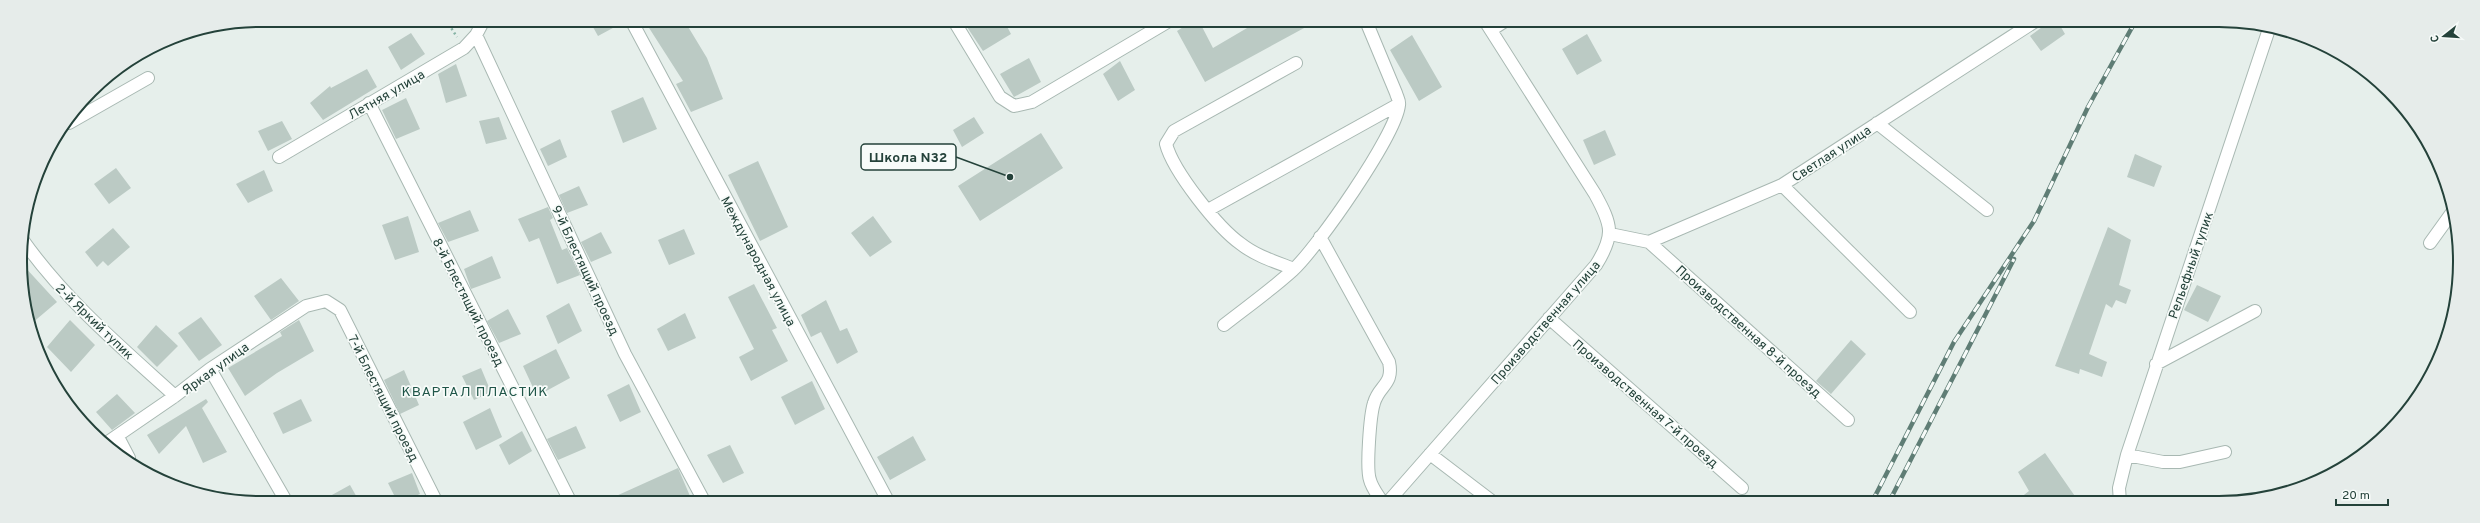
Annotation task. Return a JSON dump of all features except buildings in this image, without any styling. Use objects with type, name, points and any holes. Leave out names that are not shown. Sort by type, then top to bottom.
[{"type":"street","name":"Летняя улица","points":[[279,157],[464,48],[476,35],[480,27]]},
{"type":"street","name":"Международная улица","points":[[634,27],[885,496]]},
{"type":"street","points":[[958,27],[1000,97],[1014,106],[1032,102],[1159,27]]},
{"type":"street","points":[[1224,325],[1294,269],[1339,213],[1367,169],[1396,117],[1400,104],[1368,27]]},
{"type":"street","points":[[1489,27],[1595,194],[1605,213],[1610,234],[1649,242]]},
{"type":"street","name":"Светлая улица","points":[[1649,242],[1782,185],[2026,27]]},
{"type":"street","name":"Рельефный тупик","points":[[2120,496],[2119,488],[2127,455],[2156,364],[2267,33]]},
{"type":"street","name":"9-й Блестящий проезд","points":[[476,35],[625,354],[701,496]]},
{"type":"street","points":[[1294,269],[1240,244],[1208,210],[1169,158],[1166,144],[1174,131],[1296,62]]},
{"type":"street","points":[[74,120],[148,78]]},
{"type":"street","name":"8-й Блестящий проезд","points":[[369,103],[567,496]]},
{"type":"street","points":[[1208,210],[1400,104]]},
{"type":"street","points":[[1877,123],[1987,210]]},
{"type":"street","points":[[1782,185],[1910,312]]},
{"type":"street","points":[[2430,242],[2448,216]]},
{"type":"street","name":"Производственная улица","points":[[1393,496],[1596,265],[1604,252],[1610,234]]},
{"type":"street","points":[[1320,237],[1389,362],[1391,373],[1387,384],[1374,401],[1371,413],[1369,480],[1378,496]]},
{"type":"street","name":"Производственная 8-й проезд","points":[[1649,242],[1848,420]]},
{"type":"street","name":"2-й Яркий тупик","points":[[28,247],[56,284],[87,316],[175,396]]},
{"type":"street","name":"Яркая улица","points":[[113,440],[210,369],[306,306],[326,302]]},
{"type":"street","name":"7-й Блестящий проезд","points":[[326,302],[340,310],[433,496]]},
{"type":"street","points":[[2156,364],[2255,311]]},
{"type":"street","name":"Производственная 7-й проезд","points":[[1550,318],[1742,488]]},
{"type":"street","points":[[210,369],[283,496]]},
{"type":"street","points":[[113,440],[122,450]]},
{"type":"street","points":[[2127,455],[2180,462],[2225,452]]},
{"type":"street","points":[[1430,454],[1485,496]]},
{"type":"railway","points":[[1875,496],[1954,342],[2034,221],[2088,107],[2132,27]]},
{"type":"railway","points":[[1892,496],[2014,259]]},
{"type":"place","name":"Школа N32","points":[[1010,177]]},
{"type":"district","name":"КВАРТАЛ ПЛАСТИК","points":[[475,391]]}]
